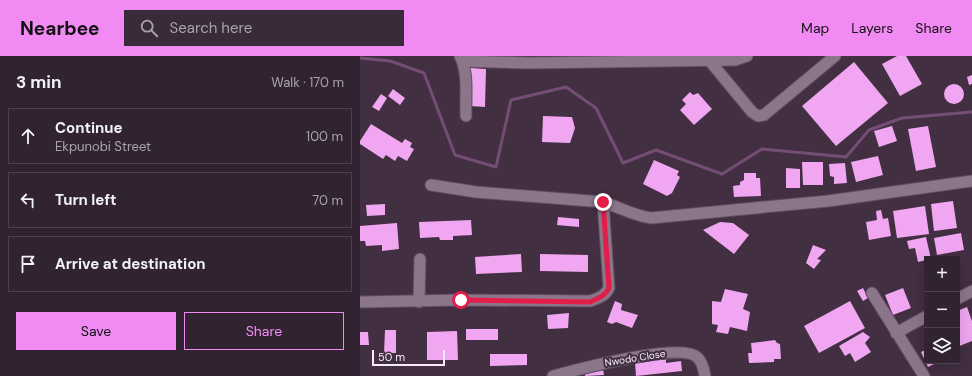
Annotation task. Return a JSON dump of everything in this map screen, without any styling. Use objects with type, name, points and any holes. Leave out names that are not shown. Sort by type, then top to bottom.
[{"type":"street","points":[[466,116],[466,74],[461,58],[529,64],[735,60],[747,56]]},
{"type":"street","points":[[709,60],[752,112],[758,116],[764,115],[835,56]]},
{"type":"street","points":[[431,185],[476,192],[603,202],[643,217],[661,217],[698,212],[828,201],[972,181]]},
{"type":"street","points":[[360,302],[461,300],[590,302],[600,298],[606,294],[609,288],[603,202]]},
{"type":"street","points":[[419,302],[420,259]]},
{"type":"street","points":[[960,297],[972,291]]},
{"type":"street","points":[[872,293],[924,376]]},
{"type":"street","points":[[896,333],[924,318]]},
{"type":"street","name":"Nwodo Close","points":[[553,376],[598,364],[663,353],[683,352],[697,357],[704,368],[705,376]]},
{"type":"building","points":[[897,56],[906,56],[922,84],[900,96],[882,64]]},
{"type":"building","points":[[854,62],[888,103],[836,146],[802,106]]},
{"type":"building","points":[[470,68],[486,69],[485,107],[470,106]]},
{"type":"building","points":[[972,75],[972,84],[969,85],[967,77]]},
{"type":"building","points":[[954,84],[961,87],[964,94],[961,101],[954,104],[947,101],[944,94],[947,87]]},
{"type":"building","points":[[393,89],[405,98],[400,105],[388,96]]},
{"type":"building","points":[[690,92],[693,95],[698,93],[712,109],[694,125],[680,110],[686,104],[682,100]]},
{"type":"building","points":[[381,94],[387,98],[379,111],[372,107]]},
{"type":"building","points":[[543,116],[572,117],[575,128],[570,143],[542,142]]},
{"type":"building","points":[[371,124],[402,143],[405,139],[412,143],[410,147],[414,149],[407,161],[398,156],[395,161],[386,155],[383,159],[360,144],[360,141]]},
{"type":"building","points":[[892,126],[897,141],[879,147],[874,131]]},
{"type":"building","points":[[928,126],[936,167],[916,171],[908,129]]},
{"type":"building","points":[[878,156],[883,175],[856,182],[851,162]]},
{"type":"building","points":[[654,160],[679,171],[677,175],[680,177],[672,193],[667,196],[643,184]]},
{"type":"building","points":[[802,162],[823,162],[823,185],[803,185]]},
{"type":"building","points":[[845,163],[847,183],[834,184],[834,177],[830,176],[829,164]]},
{"type":"building","points":[[786,168],[800,169],[800,188],[786,188]]},
{"type":"building","points":[[744,173],[756,173],[756,178],[760,178],[761,196],[734,197],[733,186],[740,185],[740,182],[744,180]]},
{"type":"building","points":[[953,201],[957,228],[934,231],[931,204]]},
{"type":"building","points":[[385,204],[385,215],[367,216],[366,205]]},
{"type":"building","points":[[925,206],[929,234],[897,238],[893,211]]},
{"type":"building","points":[[881,210],[883,219],[888,218],[891,236],[869,240],[866,222],[877,220],[876,211]]},
{"type":"building","points":[[558,217],[579,219],[579,227],[557,225]]},
{"type":"building","points":[[471,220],[472,235],[453,236],[453,240],[440,240],[439,237],[420,238],[419,222]]},
{"type":"building","points":[[720,222],[733,223],[749,235],[734,254],[703,230]]},
{"type":"building","points":[[397,223],[399,249],[382,251],[382,245],[366,246],[365,241],[360,241],[360,226]]},
{"type":"building","points":[[961,233],[964,250],[937,255],[934,238]]},
{"type":"building","points":[[926,237],[930,256],[924,256],[924,261],[918,262],[915,248],[909,249],[907,241]]},
{"type":"building","points":[[813,245],[826,250],[817,259],[821,260],[814,269],[806,263]]},
{"type":"building","points":[[521,254],[522,272],[476,274],[475,257]]},
{"type":"building","points":[[540,254],[588,255],[588,272],[540,271]]},
{"type":"building","points":[[863,288],[868,298],[863,301],[857,291]]},
{"type":"building","points":[[903,288],[911,308],[893,315],[885,295]]},
{"type":"building","points":[[725,289],[748,294],[743,309],[750,312],[747,331],[730,327],[728,334],[716,332],[718,325],[712,324],[712,301],[721,302]]},
{"type":"building","points":[[615,301],[622,304],[621,310],[638,315],[632,328],[616,322],[612,324],[607,322]]},
{"type":"building","points":[[850,301],[865,328],[819,353],[804,326]]},
{"type":"building","points":[[967,307],[972,321],[972,341],[960,346],[960,326],[960,310]]},
{"type":"building","points":[[569,313],[568,328],[548,329],[547,315]]},
{"type":"building","points":[[466,329],[498,329],[498,340],[466,340]]},
{"type":"building","points":[[385,330],[396,330],[396,353],[384,353]]},
{"type":"building","points":[[457,331],[458,360],[427,360],[427,332]]},
{"type":"building","points":[[360,332],[368,332],[369,345],[360,345]]},
{"type":"building","points":[[863,332],[870,337],[865,343],[871,352],[855,362],[850,353],[845,356],[839,346]]},
{"type":"building","points":[[775,340],[780,344],[781,359],[774,359],[774,362],[749,363],[748,353],[752,353],[751,343]]},
{"type":"building","points":[[924,350],[924,358],[921,352]]},
{"type":"building","points":[[490,354],[527,354],[527,365],[490,366]]},
{"type":"building","points":[[666,359],[666,363],[681,361],[682,371],[636,376],[635,363]]},
{"type":"building","points":[[927,364],[934,364],[928,367]]},
{"type":"building","points":[[603,369],[604,375],[585,376],[585,372]]},
{"type":"waterway","points":[[360,58],[390,61],[424,73],[455,155],[496,167],[511,100],[566,87],[596,108],[623,163],[656,150],[722,174],[762,149],[846,157],[869,130],[902,118],[972,112]]},
{"type":"route","points":[[461,300],[590,302],[606,294],[609,288],[603,202]]}]
